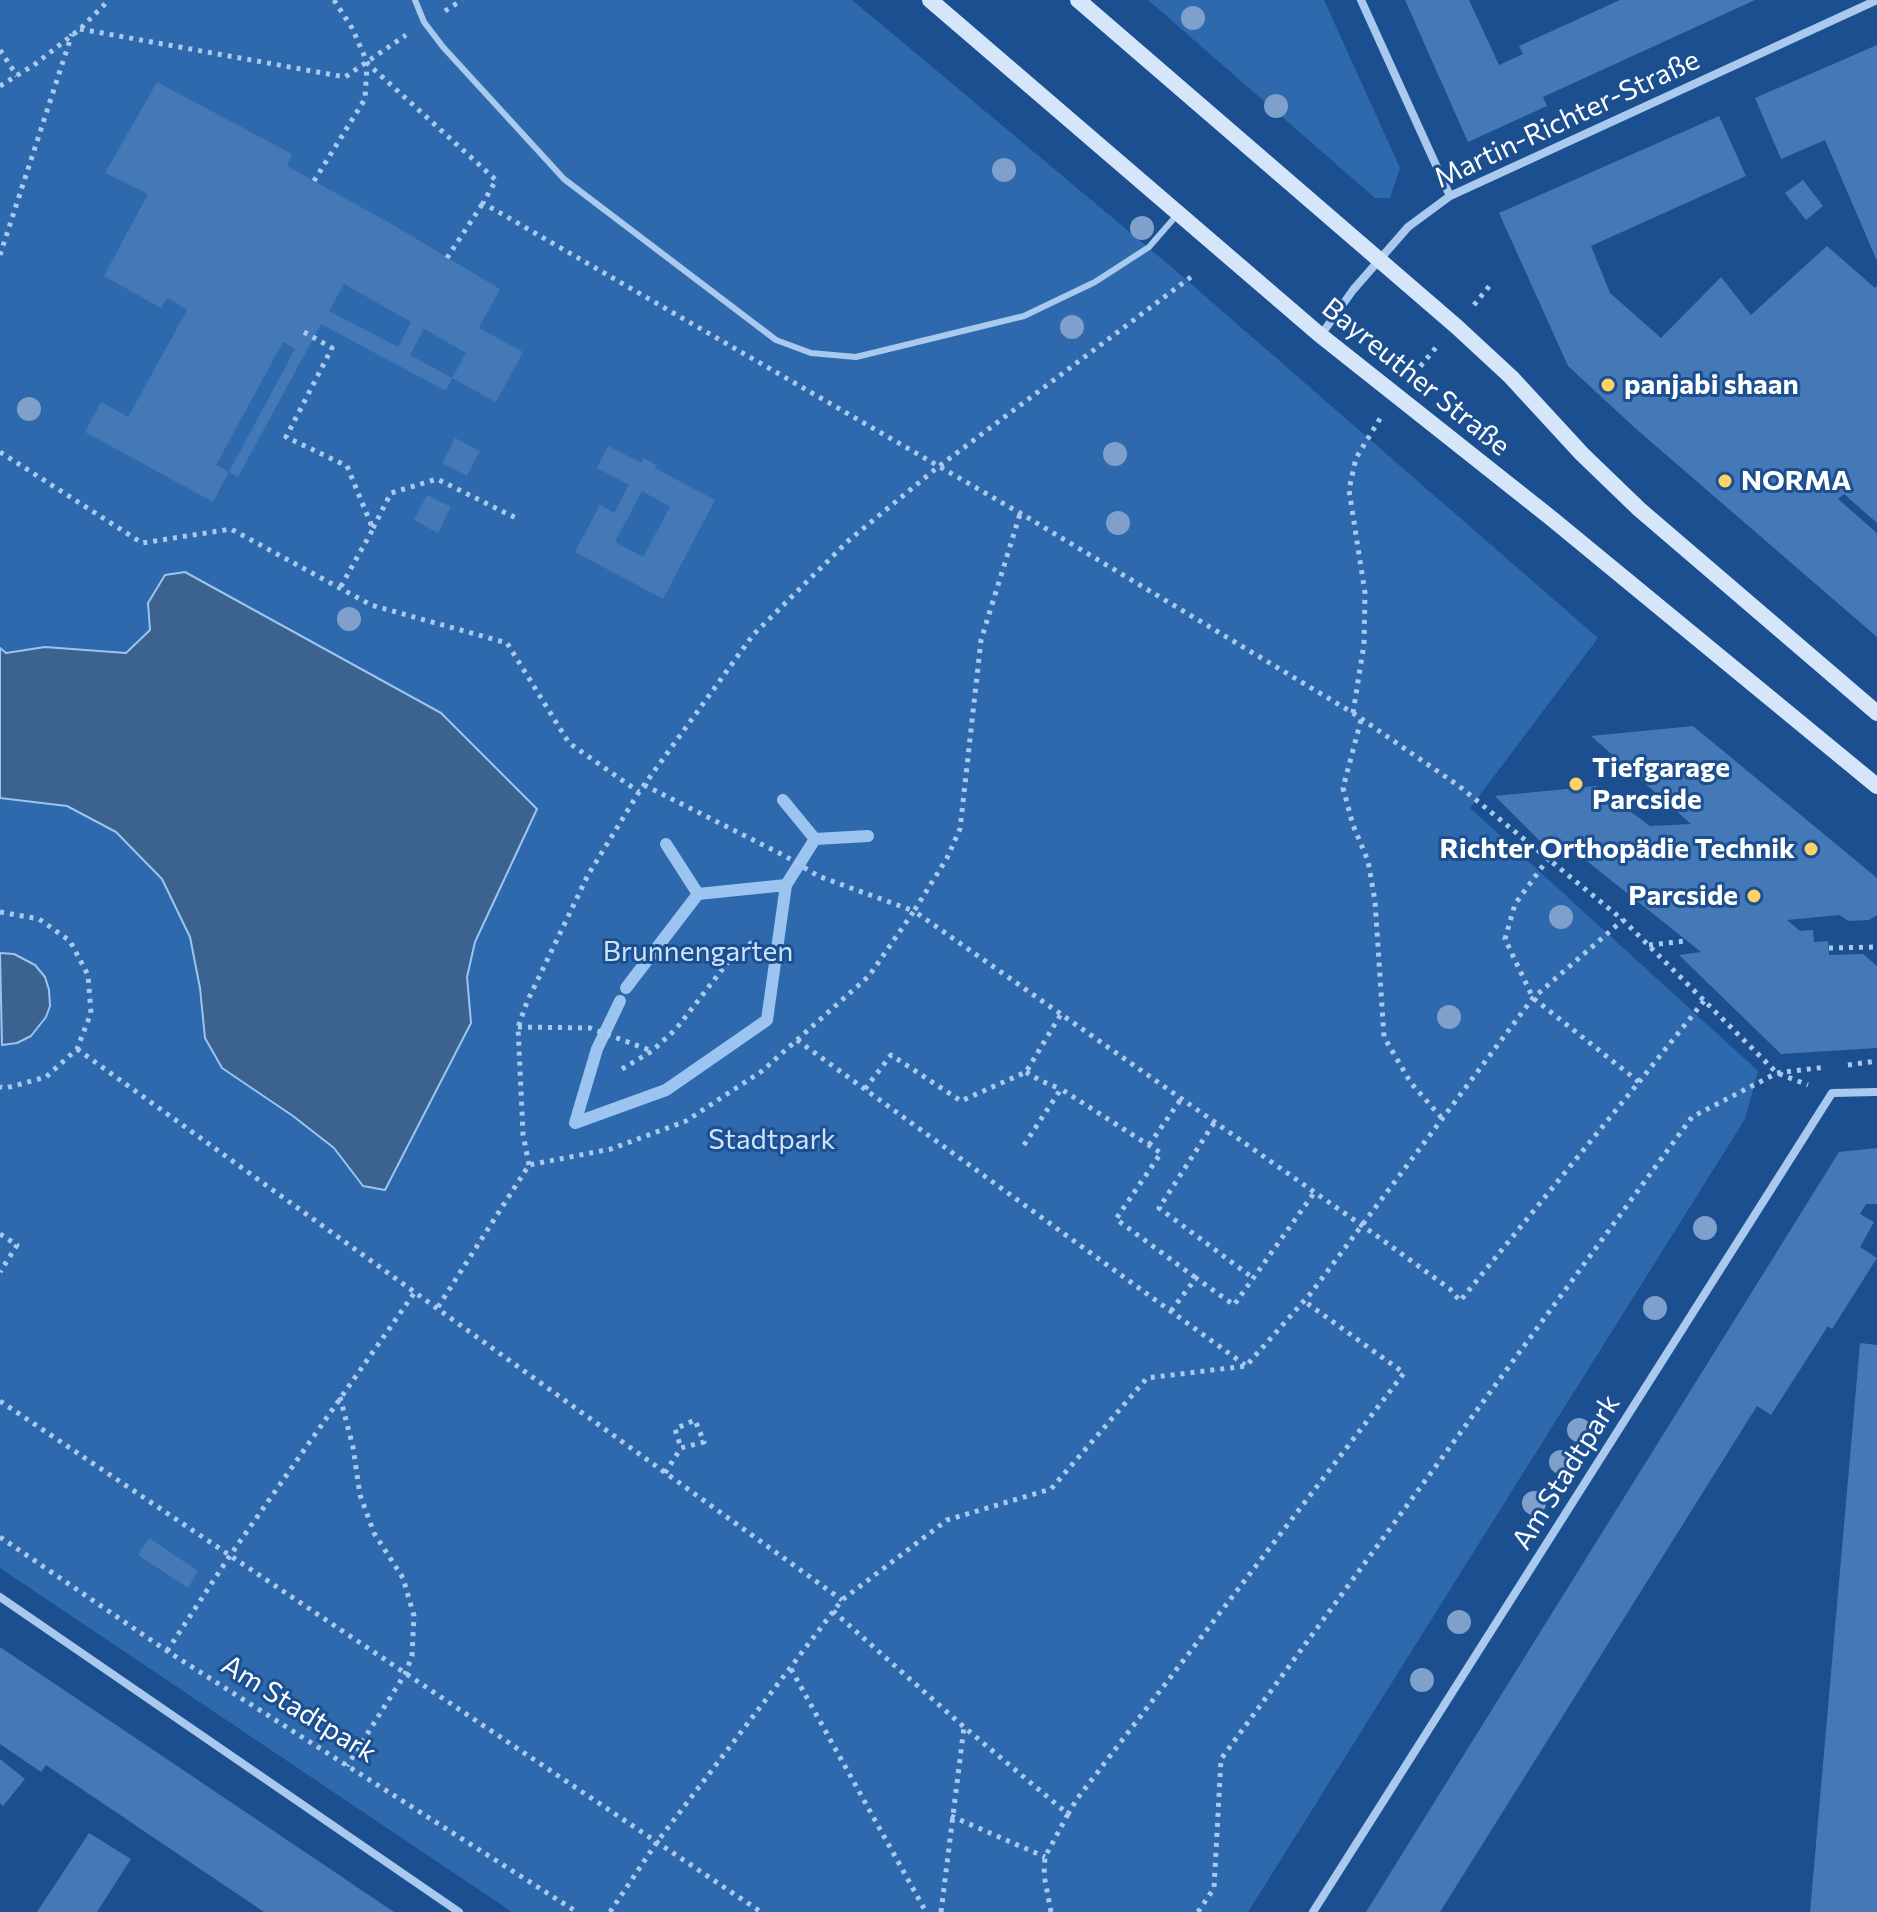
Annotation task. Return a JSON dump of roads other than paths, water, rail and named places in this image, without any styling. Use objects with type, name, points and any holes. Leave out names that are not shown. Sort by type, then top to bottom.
[{"type":"main road","name":"Bayreuther Straße","points":[[930,0],[1320,335],[1551,518],[1877,786]]},
{"type":"main road","name":"Bayreuther Straße","points":[[1078,0],[1457,327],[1511,377],[1582,454],[1639,509],[1877,713]]},
{"type":"street","points":[[1361,0],[1450,196]]},
{"type":"street","name":"Martin-Richter-Straße","points":[[1320,335],[1341,304],[1408,227],[1450,196],[1877,0]]},
{"type":"street","name":"Am Stadtpark","points":[[1313,1912],[1832,1093],[1877,1092]]},
{"type":"street","points":[[0,1597],[459,1912]]},
{"type":"lane","points":[[415,0],[424,22],[443,47],[564,179],[776,340],[811,353],[856,357],[1024,316],[1095,282],[1149,247],[1179,213]]},
{"type":"waterway","points":[[783,800],[815,839]]},
{"type":"waterway","points":[[815,839],[868,836]]},
{"type":"waterway","points":[[620,1001],[597,1049],[575,1123],[666,1090],[767,1020],[786,885],[815,839]]},
{"type":"waterway","points":[[666,844],[698,894]]},
{"type":"waterway","points":[[626,988],[698,894],[786,885]]},
{"type":"place","name":"panjabi shaan","points":[[1608,385]]},
{"type":"place","name":"NORMA","points":[[1725,481]]},
{"type":"place","name":"Tiefgarage Parcside","points":[[1576,784]]},
{"type":"place","name":"Richter Orthopädie Technik","points":[[1811,849]]},
{"type":"place","name":"Parcside","points":[[1754,896]]},
{"type":"park label","name":"Brunnengarten","points":[[698,952]]},
{"type":"park label","name":"Stadtpark","points":[[772,1140]]}]
